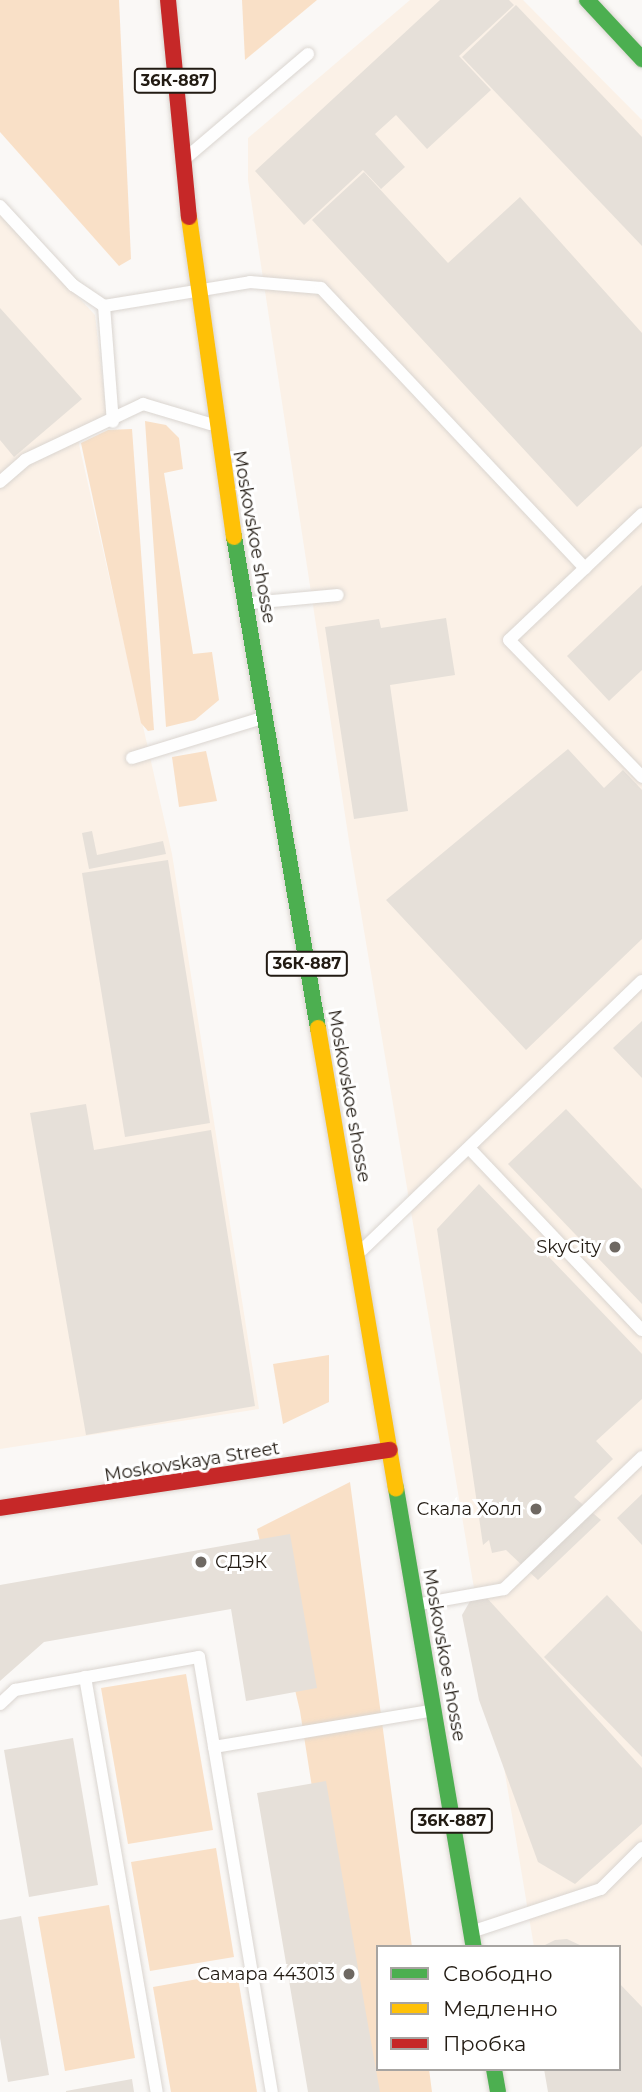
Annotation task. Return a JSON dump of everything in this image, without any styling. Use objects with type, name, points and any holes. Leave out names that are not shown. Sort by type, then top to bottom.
[{"type":"main road","name":"Moskovskoe shosse","points":[[168,0],[196,293],[215,425],[472,1939]]},
{"type":"main road","points":[[587,0],[642,59]]},
{"type":"main road","name":"Moskovskaya Street","points":[[0,1508],[390,1450]]},
{"type":"main road","points":[[494,2071],[498,2092]]},
{"type":"lane","points":[[182,161],[309,54]]},
{"type":"lane","points":[[0,206],[73,285],[104,306],[250,282],[321,288],[585,568]]},
{"type":"lane","points":[[104,306],[113,422]]},
{"type":"lane","points":[[0,482],[25,460],[113,422],[143,404],[215,425]]},
{"type":"lane","points":[[642,514],[509,640],[642,777]]},
{"type":"lane","points":[[246,604],[338,595]]},
{"type":"lane","points":[[132,758],[265,717]]},
{"type":"lane","points":[[357,1255],[642,981]]},
{"type":"lane","points":[[469,1148],[642,1330]]},
{"type":"lane","points":[[416,1605],[504,1589],[642,1457]]},
{"type":"lane","points":[[0,1704],[15,1689],[199,1657],[272,2092]]},
{"type":"lane","points":[[85,1677],[157,2092]]},
{"type":"lane","points":[[214,1747],[434,1711]]},
{"type":"lane","points":[[472,1939],[601,1889],[642,1848]]},
{"type":"shaded area","points":[[0,0],[119,0],[131,259],[119,266],[0,132]]},
{"type":"shaded area","points":[[242,0],[317,0],[245,60]]},
{"type":"shaded area","points":[[410,0],[523,0],[642,120],[642,2092],[621,2071],[621,1945],[534,1945],[349,841],[248,180],[248,138]]},
{"type":"shaded area","points":[[0,214],[95,315],[107,418],[76,431],[172,854],[259,1409],[0,1449]]},
{"type":"shaded area","points":[[145,421],[166,425],[179,438],[183,469],[164,473],[193,654],[212,652],[219,700],[195,720],[166,727]]},
{"type":"shaded area","points":[[132,429],[154,730],[148,731],[141,723],[81,443],[108,430]]},
{"type":"shaded area","points":[[206,751],[217,801],[179,807],[172,757]]},
{"type":"shaded area","points":[[329,1355],[329,1402],[283,1424],[273,1364]]},
{"type":"shaded area","points":[[350,1482],[412,1945],[376,1945],[376,2071],[429,2071],[432,2092],[360,2092],[300,1711],[257,1529]]},
{"type":"shaded area","points":[[186,1674],[213,1830],[128,1844],[101,1688]]},
{"type":"shaded area","points":[[216,1848],[234,1957],[150,1971],[131,1862]]},
{"type":"shaded area","points":[[109,1905],[135,2058],[65,2071],[38,1917]]},
{"type":"shaded area","points":[[237,1972],[257,2092],[171,2092],[153,1987]]},
{"type":"building","points":[[440,0],[509,0],[514,5],[459,56],[491,90],[427,149],[396,115],[375,134],[405,167],[381,189],[363,170],[304,225],[255,171]]},
{"type":"building","points":[[516,5],[642,137],[642,246],[462,57]]},
{"type":"building","points":[[364,172],[448,263],[520,197],[642,333],[642,446],[577,507],[312,220]]},
{"type":"building","points":[[0,308],[82,399],[14,457],[0,440]]},
{"type":"building","points":[[642,585],[642,670],[609,701],[567,656]]},
{"type":"building","points":[[446,618],[455,675],[390,685],[408,811],[354,819],[325,627],[379,619],[381,628]]},
{"type":"building","points":[[568,749],[604,788],[623,770],[642,790],[642,939],[526,1050],[386,900]]},
{"type":"building","points":[[92,831],[97,855],[163,841],[166,854],[89,869],[82,833]]},
{"type":"building","points":[[168,860],[210,1123],[125,1137],[82,873]]},
{"type":"building","points":[[642,1021],[642,1078],[613,1048]]},
{"type":"building","points":[[86,1104],[94,1150],[211,1130],[255,1406],[86,1435],[30,1113]]},
{"type":"building","name":"SkyCity","points":[[566,1109],[642,1189],[642,1304],[508,1164]]},
{"type":"building","points":[[479,1184],[642,1354],[642,1399],[596,1441],[613,1459],[574,1497],[601,1520],[538,1580],[506,1550],[492,1553],[489,1540],[483,1545],[437,1229]]},
{"type":"building","points":[[642,1494],[642,1545],[617,1518]]},
{"type":"building","points":[[290,1534],[317,1688],[246,1701],[231,1609],[44,1642],[0,1681],[0,1585]]},
{"type":"building","points":[[607,1595],[642,1632],[642,1757],[544,1657]]},
{"type":"building","points":[[473,1596],[487,1598],[642,1768],[642,1824],[575,1884],[538,1862],[479,1700],[462,1615]]},
{"type":"building","points":[[73,1738],[98,1885],[29,1897],[4,1750]]},
{"type":"building","points":[[326,1781],[380,2092],[308,2092],[257,1793]]},
{"type":"building","points":[[21,1916],[49,2075],[8,2082],[0,2038],[0,1920]]},
{"type":"building","points":[[567,1939],[580,1945],[545,1945],[555,1940]]},
{"type":"building","points":[[621,1985],[642,2007],[642,2092],[548,2092],[544,2071],[621,2071]]},
{"type":"building","points":[[132,2079],[134,2092],[66,2092],[66,2091]]},
{"type":"traffic: fast","points":[[587,0],[642,59]]},
{"type":"traffic: fast","points":[[234,537],[318,1028]]},
{"type":"traffic: fast","points":[[396,1488],[474,1945]]},
{"type":"traffic: fast","points":[[494,2071],[498,2092]]},
{"type":"traffic: slow","points":[[189,217],[234,537]]},
{"type":"traffic: slow","points":[[318,1028],[396,1488]]},
{"type":"traffic: jam","points":[[168,0],[189,217]]},
{"type":"traffic: jam","points":[[0,1508],[390,1450]]},
{"type":"place","name":"SkyCity","points":[[615,1247]]},
{"type":"place","name":"Скала Холл","points":[[536,1509]]},
{"type":"place","name":"СДЭК","points":[[201,1562]]},
{"type":"place","name":"Самара 443013","points":[[349,1974]]}]
